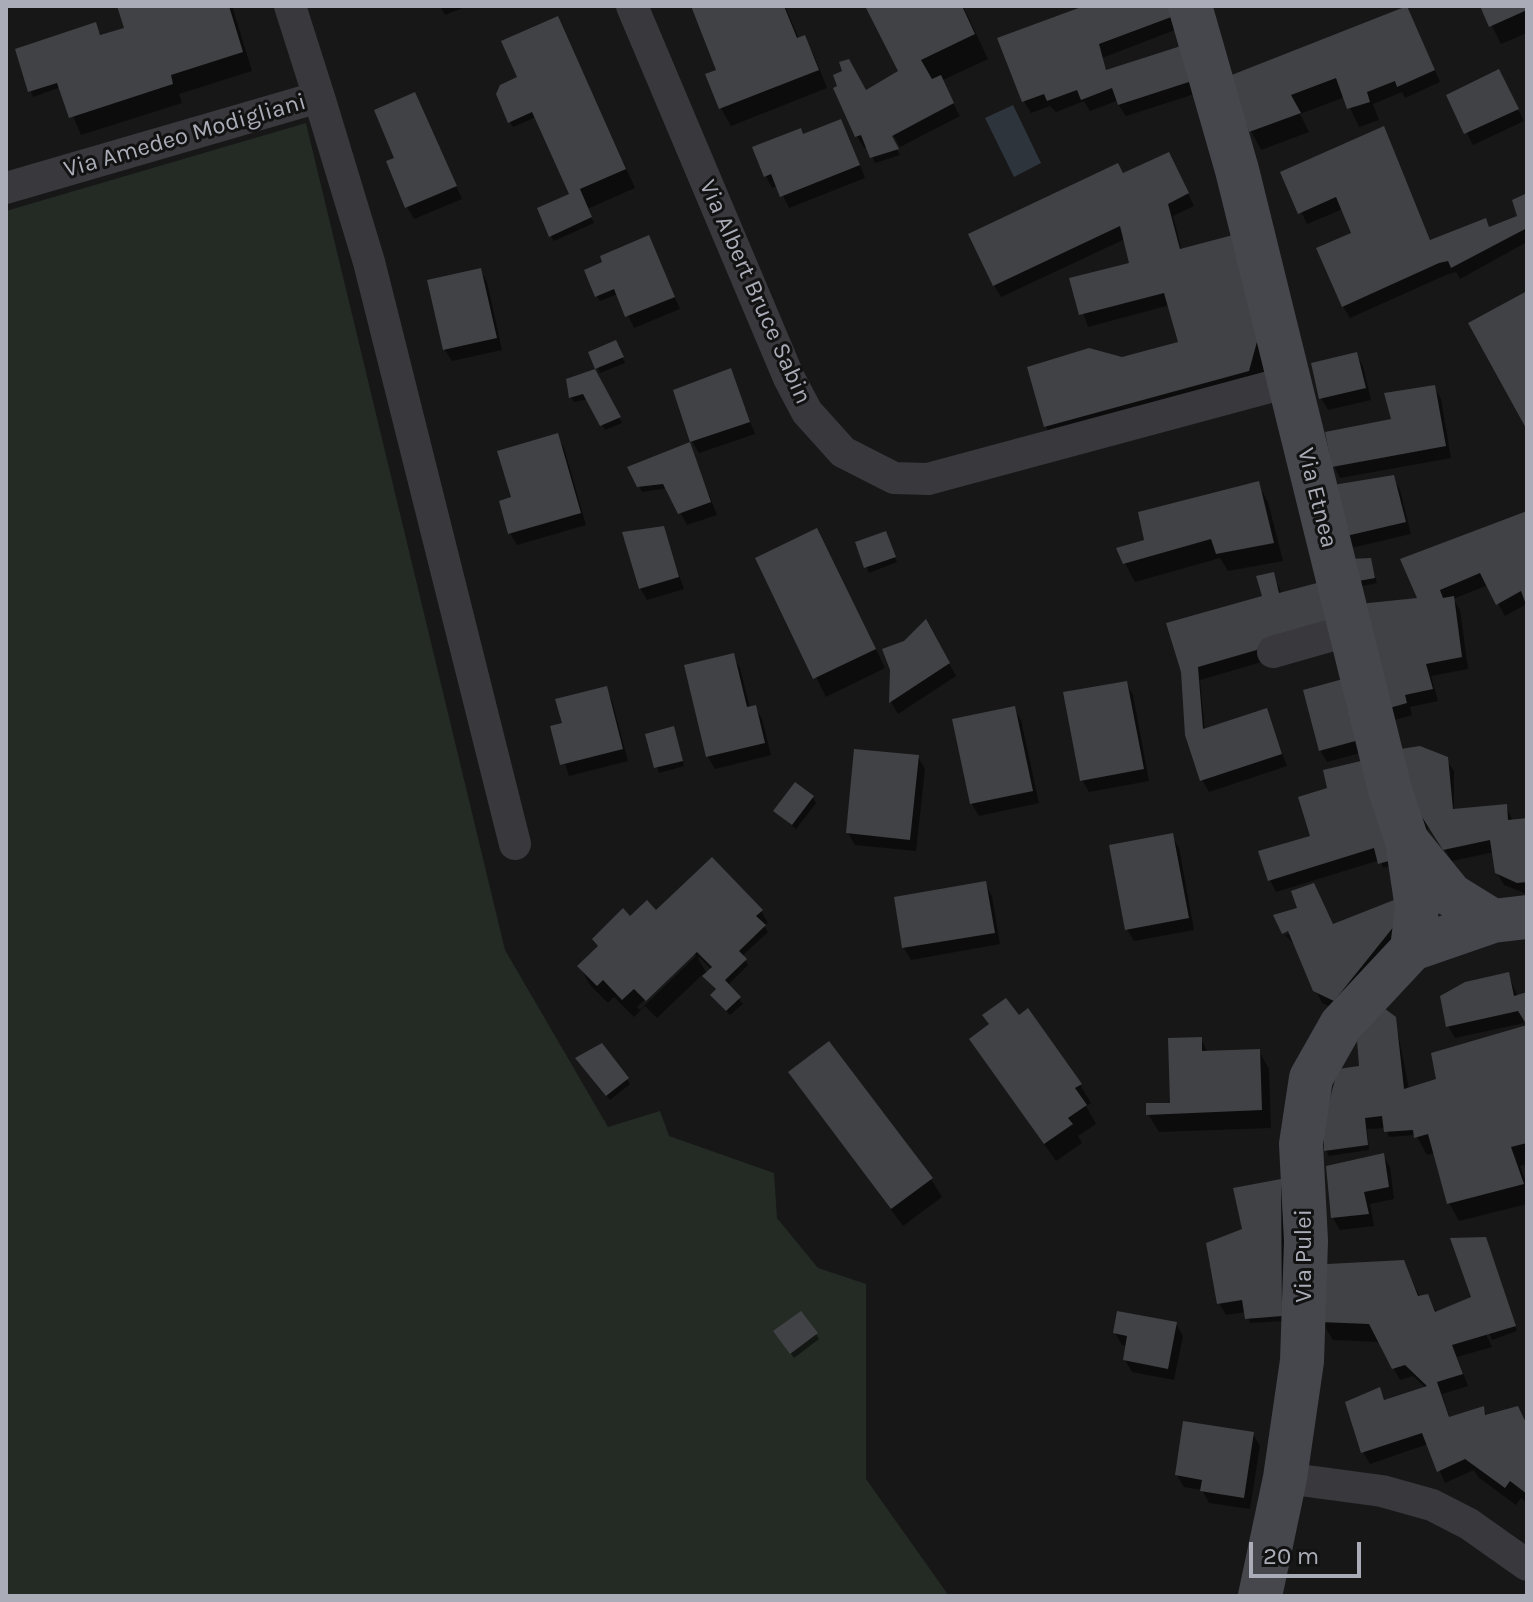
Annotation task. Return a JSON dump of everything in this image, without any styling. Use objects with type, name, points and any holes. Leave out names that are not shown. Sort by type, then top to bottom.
[{"type":"main road","name":"Via Etnea","points":[[1190,6],[1237,170],[1350,630],[1407,841],[1451,895],[1510,919]]},
{"type":"main road","points":[[1407,841],[1417,908],[1412,949],[1510,919]]},
{"type":"main road","name":"Via Pulei","points":[[1260,1596],[1285,1478],[1302,1361],[1306,1241],[1301,1144],[1311,1078],[1341,1025],[1412,949]]},
{"type":"street","name":"Via Amedeo Modigliani","points":[[6,188],[319,97],[290,6]]},
{"type":"street","name":"Via Albert Bruce Sabin","points":[[632,6],[743,270],[807,412],[843,452],[894,478],[928,479],[980,468],[1288,382]]},
{"type":"street","points":[[319,97],[369,262],[515,844]]},
{"type":"street","points":[[1273,652],[1350,630]]},
{"type":"street","points":[[1285,1478],[1382,1491],[1432,1505],[1469,1524],[1527,1565]]},
{"type":"shaded area","points":[[1013,105],[1041,163],[1014,177],[985,118]]},
{"type":"shaded area","points":[[306,123],[505,950],[608,1127],[660,1111],[669,1136],[774,1173],[777,1218],[818,1268],[866,1284],[866,1479],[949,1596],[6,1596],[6,211]]},
{"type":"building","points":[[117,6],[229,6],[243,52],[171,75],[173,84],[69,118],[57,83],[28,92],[15,49],[96,22],[100,35],[124,28]]},
{"type":"building","points":[[691,6],[784,6],[797,38],[805,35],[819,70],[719,109],[705,74],[716,70]]},
{"type":"building","points":[[865,6],[962,6],[975,34],[921,60],[932,79],[941,75],[954,103],[892,136],[899,149],[870,158],[861,135],[855,137],[833,88],[837,86],[833,75],[842,71],[839,62],[849,59],[866,90],[898,71]]},
{"type":"building","points":[[1084,6],[1171,6],[1174,16],[1099,44],[1106,70],[1184,45],[1195,80],[1118,105],[1112,88],[1081,100],[1077,90],[1047,101],[1044,94],[1022,102],[997,38]]},
{"type":"building","points":[[1407,6],[1435,70],[1397,87],[1395,81],[1367,92],[1370,102],[1347,109],[1336,78],[1291,95],[1301,113],[1249,132],[1229,76]]},
{"type":"building","points":[[1480,6],[1527,6],[1527,10],[1489,27]]},
{"type":"building","points":[[558,16],[626,169],[580,189],[592,217],[549,237],[537,208],[569,194],[532,112],[508,123],[496,94],[500,85],[517,77],[501,41]]},
{"type":"building","points":[[1499,69],[1519,109],[1464,134],[1446,95]]},
{"type":"building","points":[[415,92],[457,186],[405,208],[386,161],[394,158],[374,110]]},
{"type":"building","points":[[841,119],[860,165],[780,197],[771,174],[764,177],[752,147],[801,128],[803,134]]},
{"type":"building","points":[[1384,126],[1430,240],[1486,218],[1489,227],[1517,216],[1512,200],[1527,193],[1527,228],[1451,268],[1448,261],[1439,263],[1342,307],[1316,248],[1351,233],[1336,197],[1298,214],[1280,172]]},
{"type":"building","points":[[1169,152],[1189,193],[1168,204],[1180,249],[1233,235],[1258,338],[1249,371],[1044,427],[1027,367],[1089,348],[1122,357],[1178,342],[1164,293],[1079,315],[1069,278],[1129,263],[1120,226],[993,286],[968,234],[1118,163],[1123,173]]},
{"type":"building","points":[[649,235],[675,297],[625,317],[614,289],[595,297],[584,270],[602,262],[600,256]]},
{"type":"building","points":[[481,268],[497,338],[443,350],[427,280]]},
{"type":"building","points":[[1527,291],[1527,430],[1468,323]]},
{"type":"building","points":[[616,340],[624,357],[595,369],[588,352]]},
{"type":"building","points":[[1357,352],[1366,388],[1319,399],[1311,363]]},
{"type":"building","points":[[731,368],[750,422],[690,442],[673,390]]},
{"type":"building","points":[[595,369],[621,417],[600,426],[583,394],[569,398],[566,379]]},
{"type":"building","points":[[1435,385],[1446,446],[1332,467],[1325,432],[1391,419],[1384,393]]},
{"type":"building","points":[[558,433],[581,513],[508,534],[499,501],[511,497],[497,451]]},
{"type":"building","points":[[690,442],[711,502],[678,514],[663,484],[637,487],[627,467]]},
{"type":"building","points":[[1394,475],[1406,522],[1342,537],[1333,485]]},
{"type":"building","points":[[1259,481],[1274,543],[1216,554],[1211,539],[1123,564],[1116,548],[1144,540],[1138,512]]},
{"type":"building","points":[[1527,511],[1527,607],[1521,591],[1496,605],[1480,573],[1440,590],[1443,598],[1454,596],[1462,657],[1426,664],[1433,689],[1405,695],[1407,703],[1386,709],[1359,604],[1417,598],[1400,559]]},
{"type":"building","points":[[664,526],[679,577],[639,589],[622,532]]},
{"type":"building","points":[[817,528],[876,649],[813,679],[755,558]]},
{"type":"building","points":[[886,531],[896,557],[864,568],[855,542]]},
{"type":"building","points":[[1371,558],[1375,578],[1353,582],[1348,559]]},
{"type":"building","points":[[1274,572],[1279,593],[1317,583],[1329,629],[1198,667],[1203,729],[1267,708],[1282,754],[1200,781],[1185,735],[1181,672],[1166,623],[1262,596],[1256,576]]},
{"type":"building","points":[[926,619],[950,663],[889,703],[890,670],[882,649],[904,641]]},
{"type":"building","points":[[734,653],[747,707],[756,705],[765,743],[706,757],[684,665]]},
{"type":"building","points":[[1343,679],[1359,740],[1319,751],[1303,690]]},
{"type":"building","points":[[1127,681],[1144,769],[1080,781],[1063,692]]},
{"type":"building","points":[[607,686],[623,749],[560,765],[550,726],[562,723],[555,699]]},
{"type":"building","points":[[1015,706],[1033,791],[970,804],[952,719]]},
{"type":"building","points":[[674,726],[683,761],[654,768],[645,734]]},
{"type":"building","points":[[1420,746],[1448,757],[1453,809],[1507,804],[1508,820],[1527,818],[1527,882],[1517,883],[1495,873],[1490,840],[1443,850],[1422,817],[1409,818],[1394,750]]},
{"type":"building","points":[[854,749],[919,755],[910,840],[846,833]]},
{"type":"building","points":[[1365,760],[1392,860],[1378,864],[1374,848],[1268,881],[1258,851],[1310,836],[1298,797],[1327,788],[1323,770]]},
{"type":"building","points":[[795,782],[814,796],[792,825],[773,811]]},
{"type":"building","points":[[1173,833],[1189,918],[1125,930],[1109,845]]},
{"type":"building","points":[[712,857],[763,910],[756,916],[766,925],[739,951],[747,959],[725,980],[741,997],[726,1011],[710,995],[716,989],[702,976],[712,967],[697,952],[646,1001],[634,989],[622,1000],[603,980],[597,986],[577,966],[598,946],[592,939],[623,908],[630,916],[647,900],[656,910]]},
{"type":"building","points":[[986,881],[995,933],[902,948],[894,897]]},
{"type":"building","points":[[1314,883],[1333,924],[1399,898],[1399,920],[1334,1001],[1313,991],[1288,931],[1282,934],[1273,915],[1297,908],[1291,891]]},
{"type":"building","points":[[1509,972],[1514,996],[1527,992],[1527,1025],[1518,1011],[1446,1027],[1440,996],[1465,982]]},
{"type":"building","points":[[1006,998],[1019,1015],[1028,1008],[1082,1084],[1075,1088],[1087,1105],[1068,1118],[1073,1124],[1044,1144],[969,1039],[989,1024],[982,1015]]},
{"type":"building","points":[[1384,1008],[1396,1017],[1404,1089],[1436,1079],[1431,1053],[1527,1025],[1527,1143],[1511,1147],[1524,1184],[1447,1204],[1428,1134],[1414,1138],[1413,1130],[1384,1132],[1382,1116],[1365,1118],[1368,1145],[1324,1151],[1324,1120],[1338,1069],[1359,1066],[1357,1040]]},
{"type":"building","points":[[1202,1037],[1202,1051],[1260,1049],[1262,1110],[1146,1115],[1146,1103],[1170,1103],[1168,1038]]},
{"type":"building","points":[[829,1041],[933,1178],[891,1209],[788,1072]]},
{"type":"building","points":[[602,1043],[629,1078],[606,1096],[575,1058]]},
{"type":"building","points":[[1384,1153],[1389,1187],[1364,1192],[1369,1214],[1331,1218],[1326,1166]]},
{"type":"building","points":[[1281,1179],[1282,1316],[1245,1319],[1242,1300],[1217,1304],[1206,1243],[1242,1229],[1233,1188]]},
{"type":"building","points":[[1486,1237],[1516,1326],[1452,1345],[1463,1374],[1437,1382],[1449,1417],[1484,1406],[1485,1415],[1518,1406],[1527,1425],[1527,1494],[1510,1481],[1505,1488],[1465,1459],[1437,1472],[1422,1433],[1361,1453],[1345,1402],[1380,1387],[1384,1400],[1427,1386],[1405,1365],[1392,1369],[1369,1324],[1320,1322],[1327,1264],[1404,1260],[1418,1296],[1428,1294],[1435,1312],[1471,1297],[1450,1238]]},
{"type":"building","points":[[801,1311],[818,1333],[790,1354],[773,1331]]},
{"type":"building","points":[[1117,1311],[1177,1322],[1168,1369],[1123,1360],[1127,1336],[1113,1333]]},
{"type":"building","points":[[1183,1421],[1254,1432],[1244,1498],[1200,1491],[1202,1480],[1175,1475]]}]
